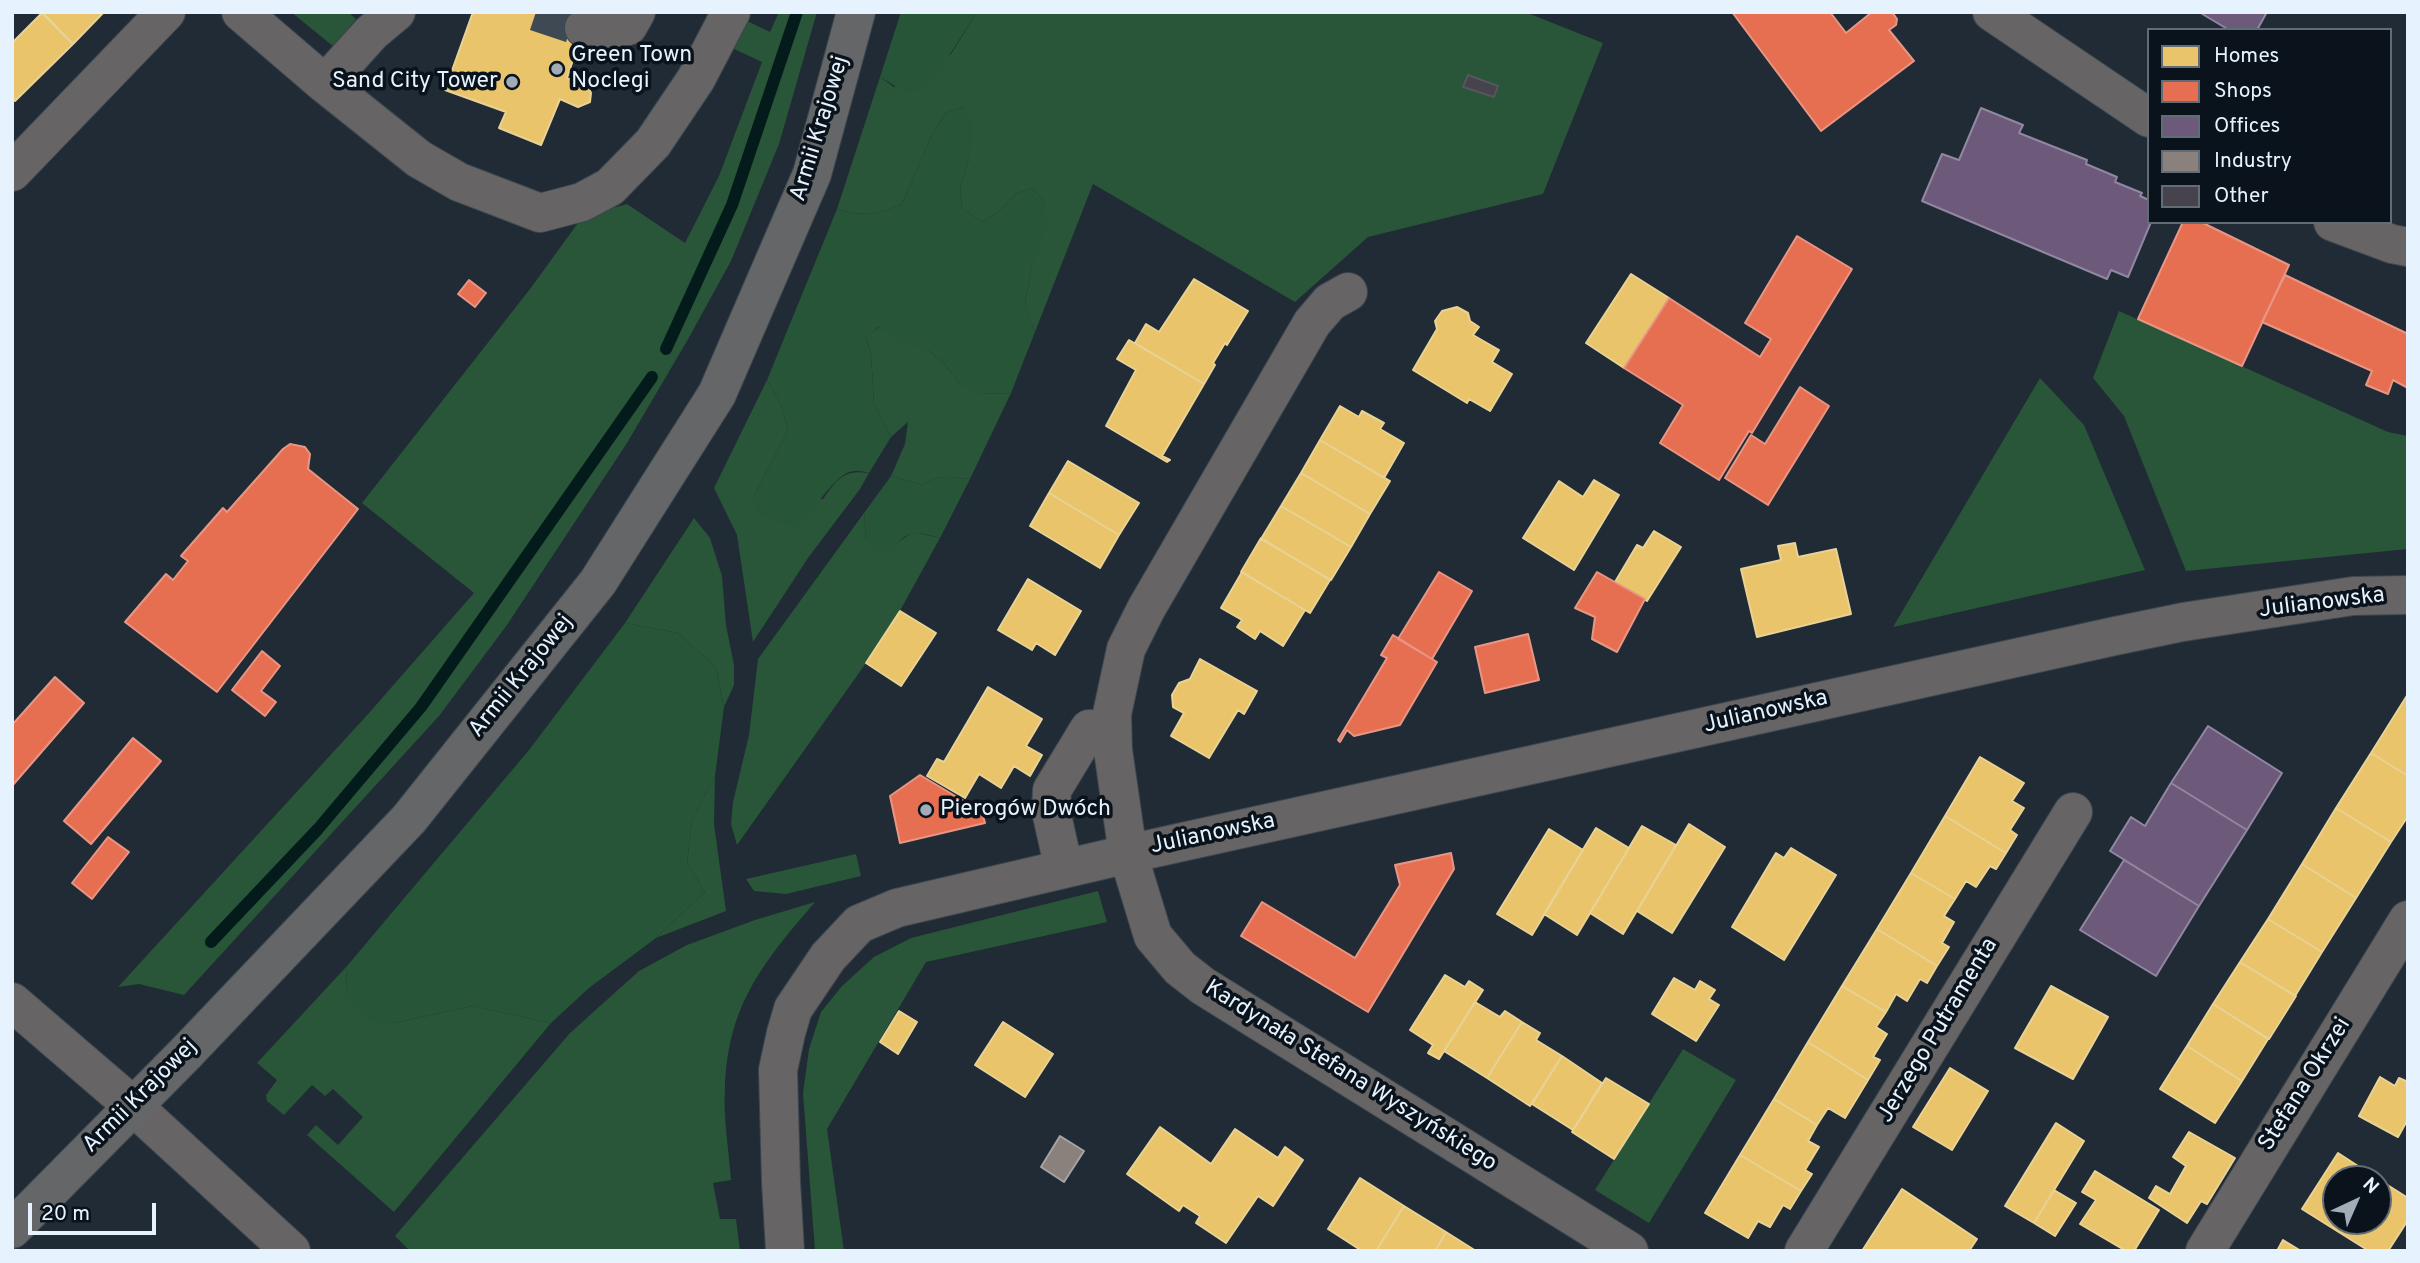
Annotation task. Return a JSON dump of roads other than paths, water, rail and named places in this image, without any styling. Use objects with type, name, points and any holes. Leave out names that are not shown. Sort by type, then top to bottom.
[{"type":"main road","name":"Armii Krajowej","points":[[12,1229],[409,820],[598,582],[717,394],[812,174],[856,12]]},
{"type":"street","points":[[12,172],[166,12]]},
{"type":"street","points":[[241,12],[419,159],[459,182],[540,213],[582,202],[610,187],[653,143],[696,79],[731,12]]},
{"type":"street","points":[[325,84],[371,33],[397,12]]},
{"type":"street","points":[[584,29],[608,30],[628,26],[636,12]]},
{"type":"street","points":[[1992,12],[2147,117]]},
{"type":"street","points":[[2339,224],[2408,247]]},
{"type":"street","name":"Julianowska","points":[[1128,854],[1112,731],[1118,677],[1126,649],[1146,609],[1312,323],[1330,302],[1348,292]]},
{"type":"street","name":"Julianowska","points":[[785,1251],[780,1182],[778,1070],[793,1009],[828,957],[859,924],[897,908],[1128,854],[2128,633],[2353,596],[2408,595]]},
{"type":"street","points":[[1064,869],[1051,811],[1052,790],[1089,729],[1112,731]]},
{"type":"street","name":"Jerzego Putramenta","points":[[1804,1251],[2073,812]]},
{"type":"street","name":"Kardynała Stefana Wyszyńskiego","points":[[1128,854],[1153,936],[1180,968],[1203,986],[1629,1251]]},
{"type":"street","name":"Stefana Okrzei","points":[[2205,1251],[2408,920]]},
{"type":"street","points":[[12,1002],[133,1106],[291,1251]]},
{"type":"waterway","points":[[666,349],[732,205],[797,12]]},
{"type":"waterway","points":[[211,942],[318,829],[421,707],[652,377]]},
{"type":"tunnel","points":[[536,12],[584,28]]},
{"type":"place","name":"Green Town Noclegi","points":[[557,69]]},
{"type":"place","name":"Sand City Tower","points":[[512,82]]},
{"type":"place","name":"Pierogów Dwóch","points":[[926,810]]}]
